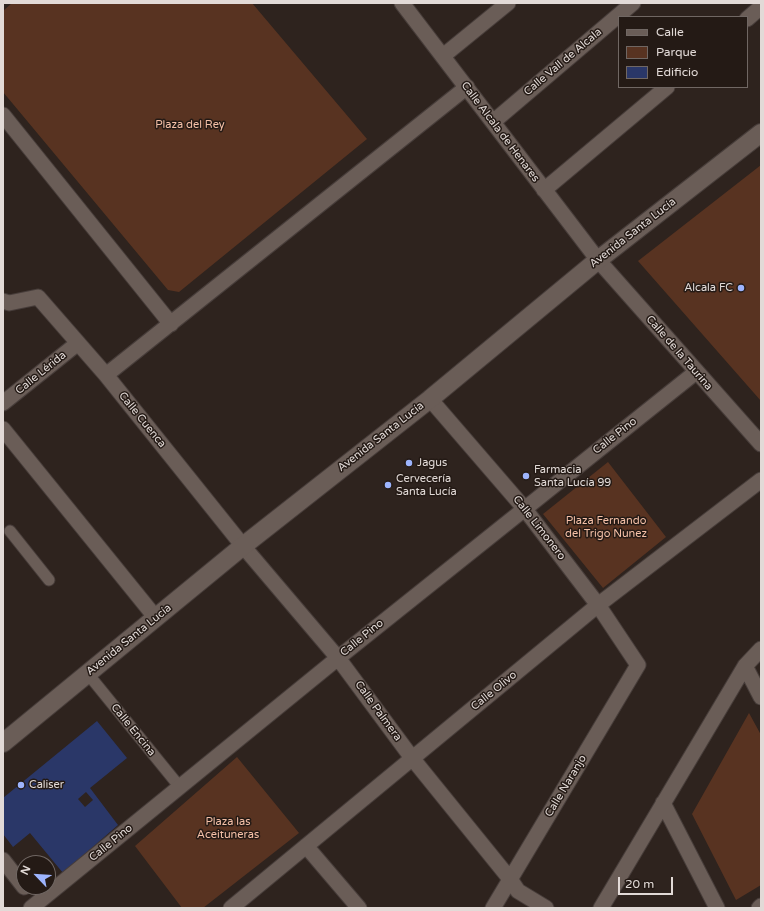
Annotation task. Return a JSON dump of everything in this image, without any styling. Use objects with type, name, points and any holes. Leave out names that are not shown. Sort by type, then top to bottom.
[{"type":"street","name":"Calle Alcala de Henares","points":[[402,3],[598,260]]},
{"type":"street","points":[[443,56],[508,3]]},
{"type":"street","name":"Calle Vall de Alcala","points":[[494,122],[633,3]]},
{"type":"street","points":[[748,18],[761,8]]},
{"type":"street","points":[[106,375],[467,87]]},
{"type":"street","points":[[544,190],[666,88]]},
{"type":"street","points":[[3,115],[171,324]]},
{"type":"street","name":"Avenida Santa Lucía","points":[[3,743],[242,546],[430,399],[598,260],[761,133]]},
{"type":"street","name":"Calle de la Taurina","points":[[598,260],[761,444]]},
{"type":"street","name":"Calle Cuenca","points":[[3,301],[9,303],[38,297],[106,375],[242,546]]},
{"type":"street","name":"Calle Lérida","points":[[3,403],[78,342]]},
{"type":"street","name":"Calle Pino","points":[[37,906],[179,786],[524,508],[696,372]]},
{"type":"street","name":"Calle Limonero","points":[[430,399],[524,508],[598,605],[638,665]]},
{"type":"street","points":[[3,429],[156,618]]},
{"type":"street","name":"Calle Olivo","points":[[231,908],[598,605],[761,480]]},
{"type":"street","points":[[10,531],[49,580]]},
{"type":"street","name":"Calle Palmera","points":[[242,546],[338,658],[412,758],[510,879],[518,891],[546,908]]},
{"type":"street","points":[[601,908],[745,666],[761,649]]},
{"type":"street","name":"Calle Naranjo","points":[[493,908],[638,665]]},
{"type":"street","points":[[745,666],[761,697]]},
{"type":"street","name":"Calle Encina","points":[[88,674],[179,786]]},
{"type":"street","points":[[663,803],[717,908]]},
{"type":"street","points":[[306,846],[359,908]]},
{"type":"street","points":[[3,860],[16,877]]},
{"type":"street","points":[[29,895],[37,906]]},
{"type":"green space","name":"Plaza del Rey","points":[[12,3],[252,3],[367,139],[179,292],[168,290],[3,92],[3,11]]},
{"type":"green space","points":[[761,165],[761,401],[638,261]]},
{"type":"green space","name":"Plaza Fernando del Trigo Nunez","points":[[608,462],[666,537],[603,588],[543,514]]},
{"type":"green space","points":[[749,713],[761,735],[761,885],[736,900],[692,814]]},
{"type":"green space","name":"Plaza las Aceituneras","points":[[237,757],[299,833],[203,908],[182,908],[135,846]]},
{"type":"building","points":[[97,721],[127,758],[90,788],[118,825],[63,873],[56,865],[56,855],[48,855],[30,833],[13,847],[3,834],[3,798]],"holes":[[[86,792],[93,800],[85,807],[78,799]]]},
{"type":"place","name":"Alcala FC","points":[[741,288]]},
{"type":"place","name":"Jagus","points":[[409,463]]},
{"type":"place","name":"Farmacia Santa Lucía 99","points":[[526,476]]},
{"type":"place","name":"Cervecería Santa Lucía","points":[[388,485]]},
{"type":"place","name":"Caliser","points":[[21,785]]}]
